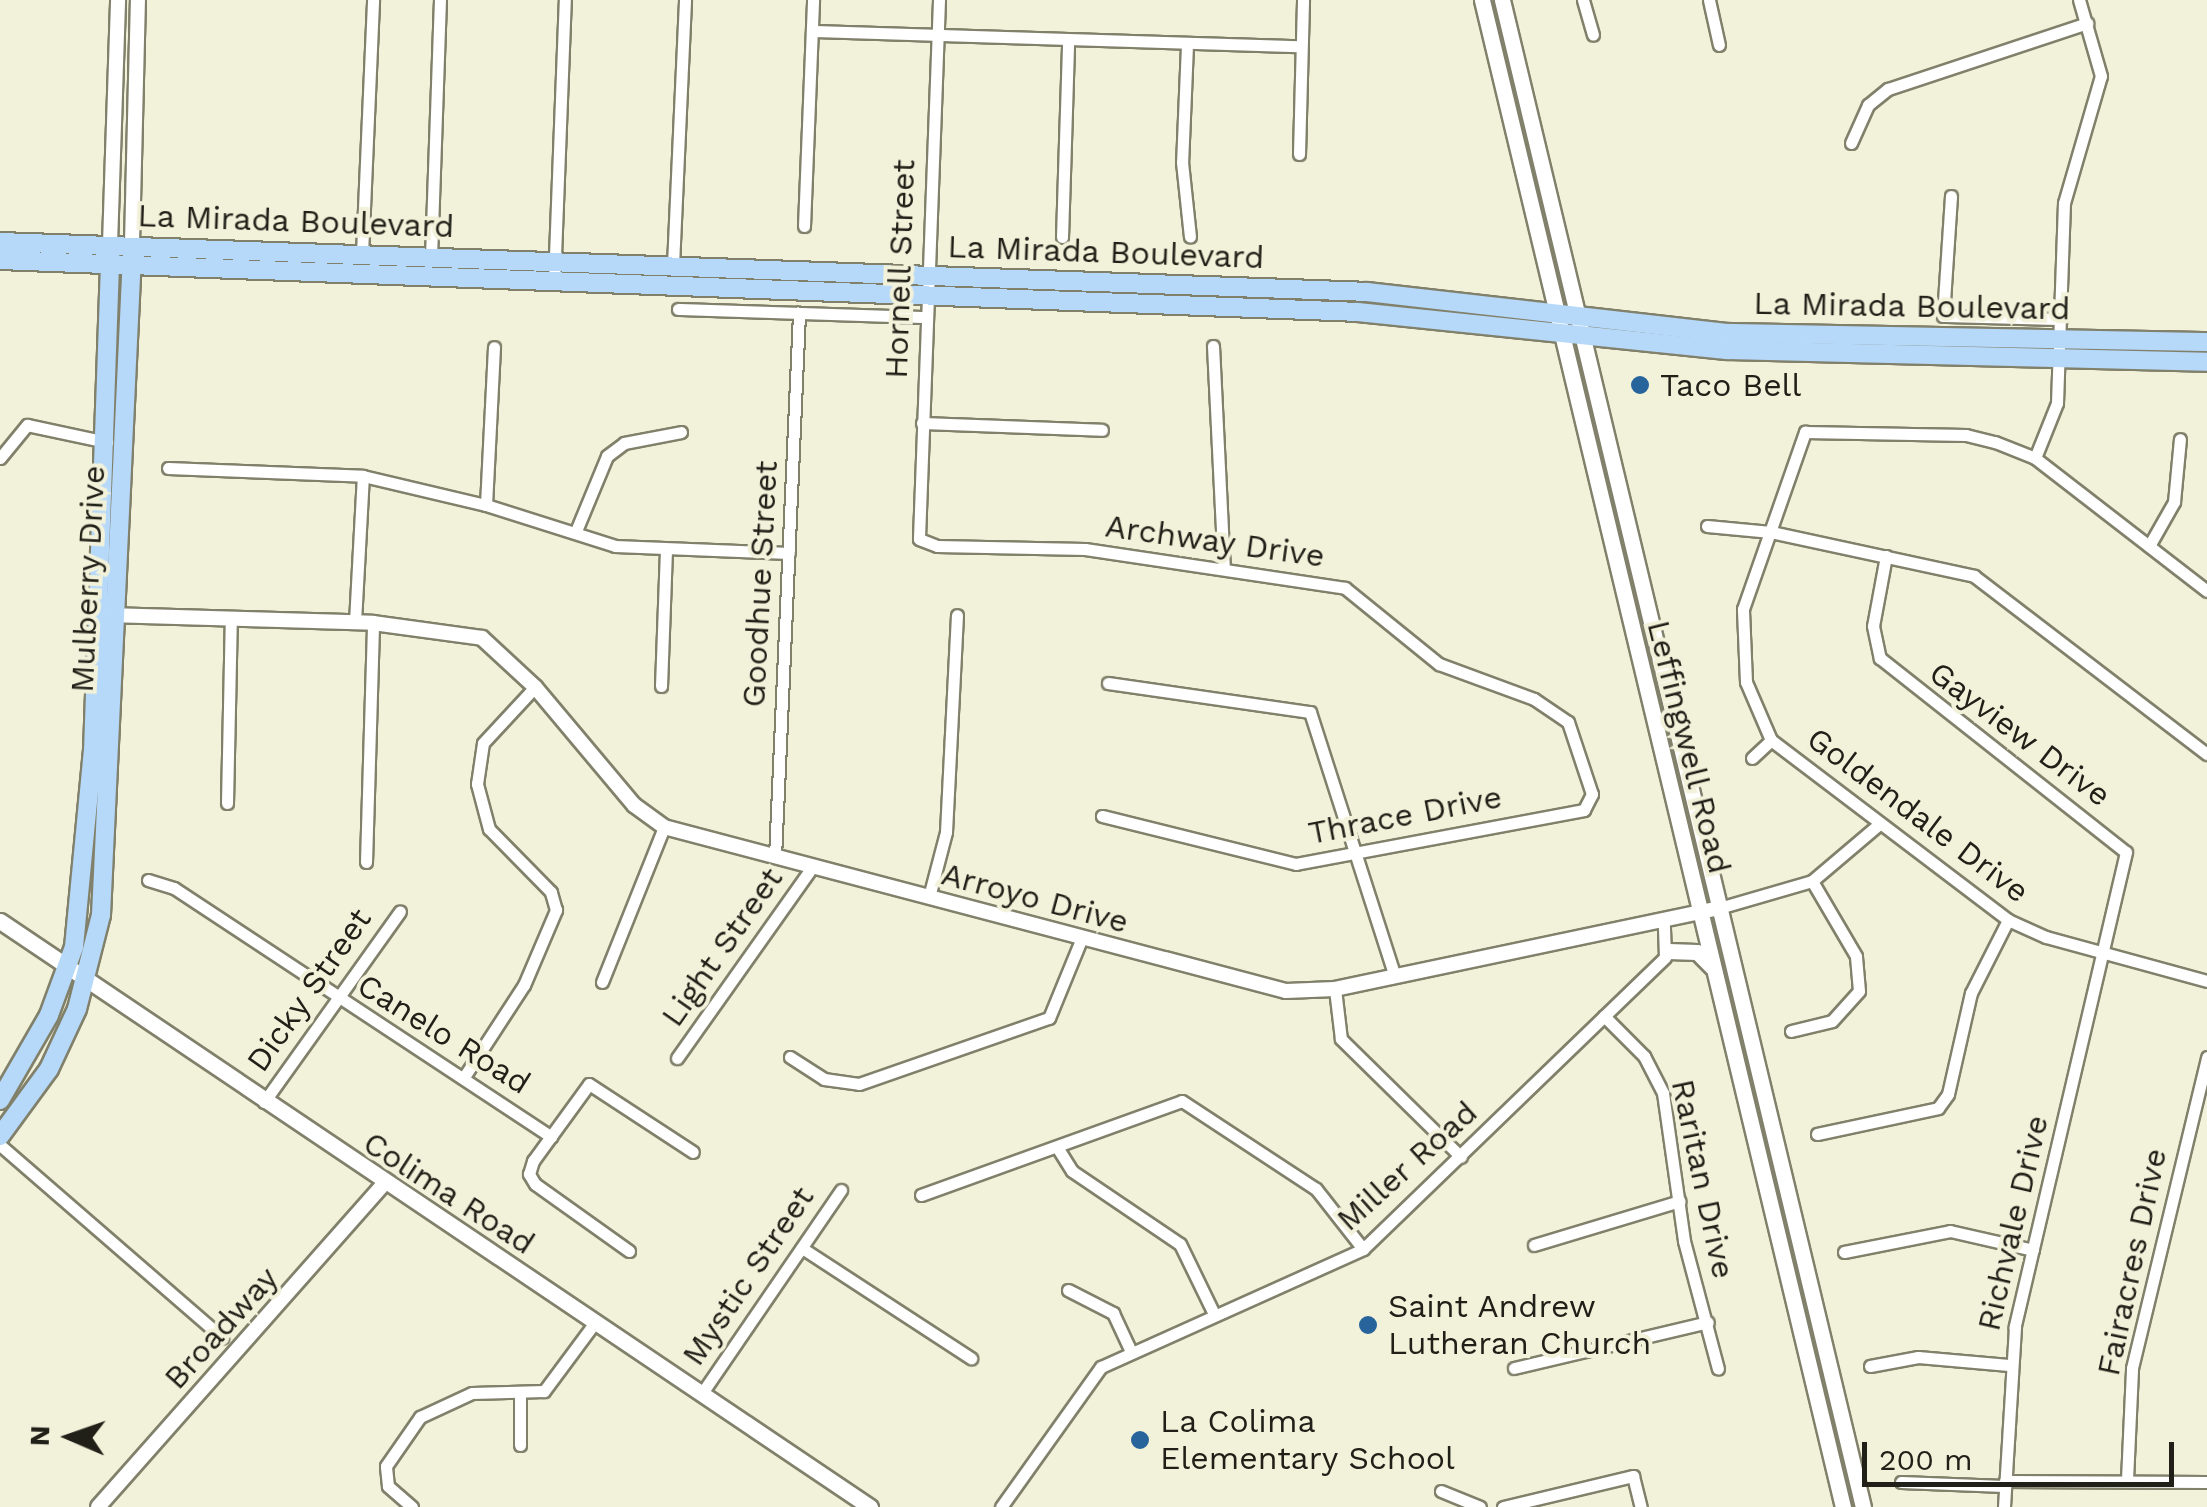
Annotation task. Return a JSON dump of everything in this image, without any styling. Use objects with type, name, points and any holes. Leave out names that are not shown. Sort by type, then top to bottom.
[{"type":"main road","name":"Leffingwell Road","points":[[1482,0],[1843,1507]]},
{"type":"main road","name":"Leffingwell Road","points":[[1502,0],[1862,1507]]},
{"type":"main road","name":"La Mirada Boulevard","points":[[0,242],[132,243],[1367,292],[1559,324],[1582,335],[1727,350],[2207,362]]},
{"type":"main road","name":"Mulberry Drive","points":[[0,1136],[49,1069],[86,982],[101,915],[132,243]]},
{"type":"main road","name":"Mulberry Drive","points":[[0,1100],[50,1015],[67,969],[86,852],[110,244]]},
{"type":"main road","name":"La Mirada Boulevard","points":[[0,260],[1357,312],[1559,324],[1578,316],[1726,333],[2060,329],[2207,342]]},
{"type":"main road","name":"Colima Road","points":[[0,921],[384,1184],[870,1507]]},
{"type":"main road","points":[[1668,951],[1697,952],[1714,969]]},
{"type":"street","name":"Mulberry Drive","points":[[110,244],[118,0]]},
{"type":"street","name":"Mulberry Drive","points":[[132,243],[138,0]]},
{"type":"street","points":[[362,254],[373,0]]},
{"type":"street","points":[[432,257],[440,0]]},
{"type":"street","points":[[554,282],[565,0]]},
{"type":"street","points":[[673,265],[685,0]]},
{"type":"street","points":[[804,226],[813,0]]},
{"type":"street","name":"Hornell Street","points":[[918,540],[924,295],[939,0]]},
{"type":"street","points":[[1298,154],[1303,0]]},
{"type":"street","points":[[1583,0],[1592,35]]},
{"type":"street","points":[[1709,0],[1720,45]]},
{"type":"street","points":[[2079,0],[2100,76],[2064,203],[2058,403],[2035,458],[2207,590]]},
{"type":"street","points":[[1851,143],[1868,105],[1888,89],[2087,23]]},
{"type":"street","points":[[812,32],[1301,46]]},
{"type":"street","points":[[1062,237],[1068,42]]},
{"type":"street","points":[[1187,45],[1182,162],[1190,238]]},
{"type":"street","points":[[1952,196],[1944,316],[2060,329]]},
{"type":"street","points":[[678,309],[924,317]]},
{"type":"street","name":"Goodhue Street","points":[[775,857],[799,314]]},
{"type":"street","points":[[1213,346],[1224,567]]},
{"type":"street","points":[[486,505],[494,347]]},
{"type":"street","points":[[922,422],[1102,430]]},
{"type":"street","points":[[0,458],[27,426],[124,446]]},
{"type":"street","points":[[576,532],[607,456],[624,444],[681,432]]},
{"type":"street","name":"Goldendale Drive","points":[[2035,458],[1966,435],[1806,432],[1743,610],[1746,682],[1771,740],[2008,920],[2105,955],[2207,981]]},
{"type":"street","points":[[2150,546],[2174,502],[2180,439]]},
{"type":"street","points":[[168,468],[364,476],[486,505],[614,546],[789,553]]},
{"type":"street","points":[[355,622],[364,476]]},
{"type":"street","points":[[1707,526],[1771,532],[1974,576],[2207,754]]},
{"type":"street","name":"Archway Drive","points":[[918,540],[937,546],[1085,549],[1345,588],[1439,664],[1534,700],[1568,722],[1592,794]]},
{"type":"street","points":[[661,686],[666,549]]},
{"type":"street","name":"Gayview Drive","points":[[1886,556],[1873,626],[1880,658],[2126,852],[2105,955]]},
{"type":"street","name":"Arroyo Drive","points":[[96,615],[373,623],[482,638],[535,687],[634,805],[664,827],[1286,991],[1336,988],[1720,908],[1812,881],[1878,824]]},
{"type":"street","points":[[929,897],[946,832],[957,615]]},
{"type":"street","points":[[226,803],[230,619]]},
{"type":"street","points":[[366,862],[373,623]]},
{"type":"street","points":[[1108,684],[1310,712],[1396,976]]},
{"type":"street","points":[[464,1076],[524,985],[556,910],[551,892],[489,829],[476,784],[482,742],[535,687]]},
{"type":"street","name":"Goldendale Drive","points":[[1752,758],[1771,740]]},
{"type":"street","name":"Thrace Drive","points":[[1102,816],[1296,864],[1355,858],[1584,810],[1592,794]]},
{"type":"street","points":[[602,982],[664,827]]},
{"type":"street","name":"Light Street","points":[[677,1058],[812,867]]},
{"type":"street","name":"Canelo Road","points":[[148,880],[174,888],[334,997],[464,1076],[551,1136],[589,1084],[693,1152]]},
{"type":"street","points":[[1791,1031],[1832,1020],[1860,992],[1856,956],[1812,881]]},
{"type":"street","name":"Dicky Street","points":[[264,1102],[334,997],[400,910]]},
{"type":"street","points":[[1817,1134],[1938,1108],[1948,1094],[1971,993],[2008,920]]},
{"type":"street","points":[[1664,922],[1668,951]]},
{"type":"street","points":[[790,1057],[824,1079],[859,1084],[1050,1018],[1082,940]]},
{"type":"street","name":"Miller Road","points":[[1001,1507],[1102,1367],[1130,1350],[1363,1248],[1668,951]]},
{"type":"street","name":"Richvale Drive","points":[[2004,1507],[2009,1365],[2105,955]]},
{"type":"street","points":[[1336,988],[1341,1039],[1460,1157]]},
{"type":"street","name":"Raritan Drive","points":[[1604,1016],[1644,1056],[1664,1092],[1680,1201],[1718,1370]]},
{"type":"street","name":"Fairacres Drive","points":[[2127,1480],[2132,1368],[2207,1057]]},
{"type":"street","points":[[921,1195],[1182,1101],[1316,1188],[1363,1248]]},
{"type":"street","points":[[551,1136],[529,1174],[535,1184],[628,1251]]},
{"type":"street","points":[[0,1145],[222,1337]]},
{"type":"street","points":[[1056,1146],[1072,1170],[1180,1244],[1214,1314]]},
{"type":"street","name":"Broadway","points":[[98,1507],[384,1184]]},
{"type":"street","name":"Mystic Street","points":[[702,1392],[840,1190]]},
{"type":"street","points":[[1534,1245],[1680,1201]]},
{"type":"street","points":[[1844,1252],[1950,1231],[2033,1250]]},
{"type":"street","points":[[802,1248],[971,1358]]},
{"type":"street","points":[[1068,1290],[1113,1314],[1130,1350]]},
{"type":"street","points":[[412,1507],[388,1486],[386,1466],[420,1417],[472,1393],[520,1396],[557,1380],[596,1322]]},
{"type":"street","points":[[1514,1368],[1708,1322]]},
{"type":"street","points":[[1870,1366],[1918,1357],[2009,1365]]},
{"type":"street","points":[[520,1396],[520,1445]]},
{"type":"street","points":[[1503,1507],[1634,1476],[1641,1507]]},
{"type":"street","points":[[1901,1482],[2207,1482]]},
{"type":"street","points":[[1442,1491],[1480,1507]]},
{"type":"place","name":"Taco Bell","points":[[1640,385]]},
{"type":"place","name":"Saint Andrew Lutheran Church","points":[[1368,1325]]},
{"type":"place","name":"La Colima Elementary School","points":[[1140,1440]]}]
